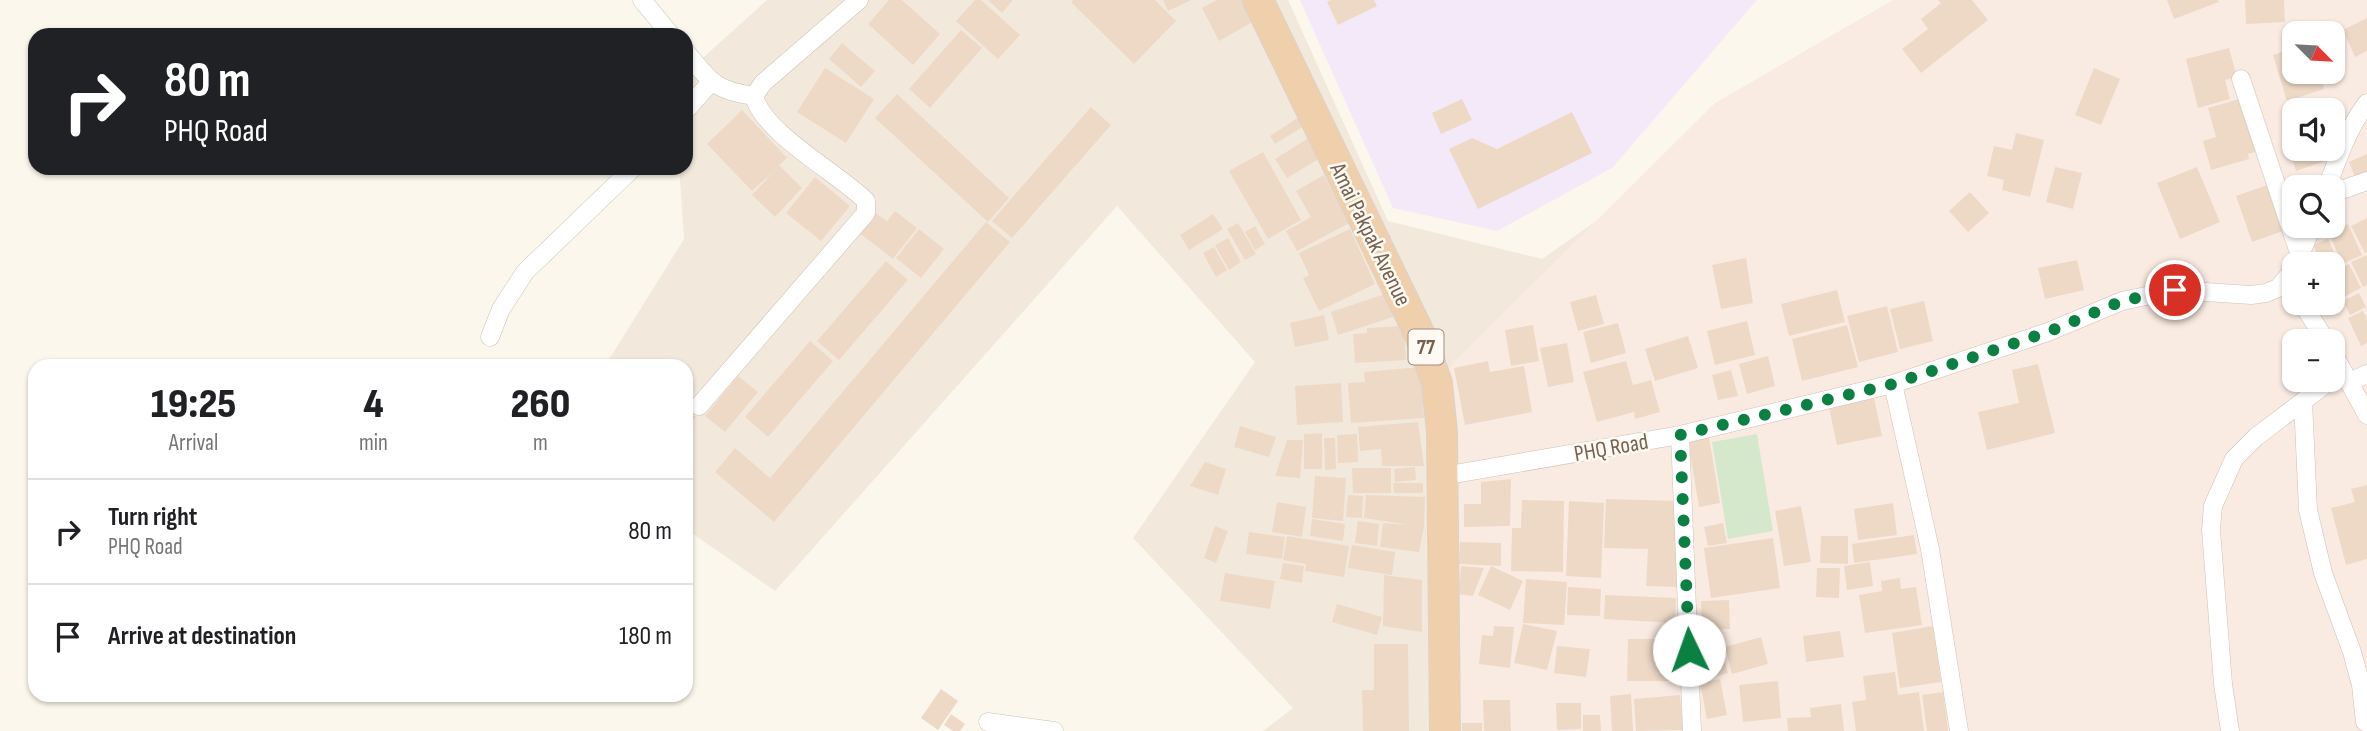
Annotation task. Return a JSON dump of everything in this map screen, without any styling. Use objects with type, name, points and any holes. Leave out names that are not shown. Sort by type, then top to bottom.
[{"type":"highway","name":"Amai Pakpak Avenue","points":[[1258,0],[1431,360],[1437,383],[1442,432],[1445,731]]},
{"type":"street","points":[[642,0],[665,28]]},
{"type":"street","points":[[754,96],[763,83],[859,0]]},
{"type":"street","points":[[693,60],[711,82],[729,92],[754,96]]},
{"type":"street","points":[[2242,79],[2290,252]]},
{"type":"street","points":[[693,102],[711,82]]},
{"type":"street","points":[[699,406],[862,219],[867,206],[860,194],[775,129],[754,96]]},
{"type":"street","points":[[2332,175],[2360,112],[2367,103]]},
{"type":"street","points":[[490,337],[501,309],[525,272],[626,175]]},
{"type":"street","points":[[2345,189],[2367,181]]},
{"type":"street","name":"PHQ Road","points":[[1443,476],[1680,435],[1893,384],[2048,332],[2122,301],[2150,294],[2175,290],[2251,295],[2266,293],[2282,284]]},
{"type":"street","points":[[2345,377],[2367,374]]},
{"type":"street","points":[[1893,384],[1930,549],[1959,731]]},
{"type":"street","points":[[2345,386],[2367,415]]},
{"type":"street","points":[[2230,731],[2211,530],[2213,506],[2234,459],[2256,437],[2317,392]]},
{"type":"street","points":[[2303,401],[2308,510],[2325,583],[2361,685],[2365,722]]},
{"type":"street","points":[[1680,435],[1692,731]]},
{"type":"street","points":[[988,722],[1054,731]]},
{"type":"shaded area","points":[[767,0],[1288,0],[1388,221],[1542,259],[1817,67],[2367,0],[2367,731],[1263,731],[1293,708],[1133,538],[1255,362],[1117,206],[775,591],[693,534],[693,359],[609,359],[684,239],[679,175],[693,175],[693,67]]},
{"type":"shaded area","points":[[1300,0],[1757,0],[1612,168],[1497,231],[1393,208]]},
{"type":"shaded area","points":[[1893,0],[2367,0],[2367,731],[1456,731],[1444,372],[1715,103]]},
{"type":"green space","points":[[1757,434],[1773,531],[1728,539],[1712,442]]},
{"type":"building","points":[[889,0],[902,0],[940,34],[913,65],[868,24]]},
{"type":"building","points":[[975,0],[981,0],[1020,35],[998,59],[956,21]]},
{"type":"building","points":[[988,0],[1013,0],[1002,13]]},
{"type":"building","points":[[1155,0],[1176,21],[1134,64],[1071,2]]},
{"type":"building","points":[[1163,0],[1191,0],[1168,11]]},
{"type":"building","points":[[1217,0],[1254,0],[1263,16],[1219,41],[1202,8]]},
{"type":"building","points":[[1374,0],[1377,6],[1338,25],[1327,2]]},
{"type":"building","points":[[1938,0],[1972,0],[1988,20],[1921,73],[1902,49],[1928,29],[1921,19],[1941,3]]},
{"type":"building","points":[[2167,0],[2218,0],[2219,2],[2174,19]]},
{"type":"building","points":[[2245,0],[2284,0],[2285,21],[2246,24]]},
{"type":"building","points":[[2367,18],[2367,51],[2355,57],[2345,29]]},
{"type":"building","points":[[961,30],[982,48],[930,108],[909,89]]},
{"type":"building","points":[[842,43],[875,71],[861,87],[829,59]]},
{"type":"building","points":[[2229,48],[2237,77],[2225,80],[2230,99],[2198,108],[2186,59]]},
{"type":"building","points":[[2282,52],[2282,84],[2323,84],[2324,89],[2296,98],[2286,98],[2273,55]]},
{"type":"building","points":[[825,68],[874,99],[846,143],[797,112]]},
{"type":"building","points":[[2094,68],[2120,79],[2101,125],[2075,115]]},
{"type":"building","points":[[897,94],[1009,198],[988,222],[875,118]]},
{"type":"building","points":[[2246,97],[2261,150],[2248,154],[2249,159],[2211,170],[2203,141],[2216,137],[2208,108]]},
{"type":"building","points":[[1462,99],[1472,120],[1441,134],[1432,113]]},
{"type":"building","points":[[1091,107],[1111,125],[1012,238],[992,221]]},
{"type":"building","points":[[742,110],[787,158],[779,165],[802,188],[775,217],[752,195],[774,171],[752,191],[707,144]]},
{"type":"building","points":[[1572,112],[1592,153],[1478,209],[1449,149],[1472,138],[1497,149]]},
{"type":"building","points":[[1299,117],[1304,126],[1275,144],[1270,136]]},
{"type":"building","points":[[2016,133],[2044,140],[2030,197],[2002,190],[2004,180],[1987,176],[1994,146],[2012,150]]},
{"type":"building","points":[[1315,134],[1327,154],[1287,178],[1275,159]]},
{"type":"building","points":[[1263,152],[1301,220],[1268,239],[1229,171]]},
{"type":"building","points":[[2367,154],[2367,178],[2357,182],[2349,162]]},
{"type":"building","points":[[2293,161],[2325,161],[2296,171]]},
{"type":"building","points":[[2055,167],[2082,173],[2073,209],[2046,202]]},
{"type":"building","points":[[2197,167],[2220,222],[2180,239],[2157,183]]},
{"type":"building","points":[[1324,175],[1349,223],[1297,251],[1286,231],[1311,217],[1296,191]]},
{"type":"building","points":[[815,177],[850,206],[821,241],[786,213]]},
{"type":"building","points":[[2273,183],[2282,209],[2282,231],[2252,242],[2236,196]]},
{"type":"building","points":[[1970,192],[1989,213],[1968,232],[1949,211]]},
{"type":"building","points":[[895,211],[917,228],[893,259],[858,232],[874,212],[887,221]]},
{"type":"building","points":[[1213,214],[1223,229],[1189,250],[1180,235]]},
{"type":"building","points":[[2367,218],[2367,252],[2365,253],[2351,226]]},
{"type":"building","points":[[986,222],[1010,242],[774,522],[715,472],[735,448],[770,478]]},
{"type":"building","points":[[1238,223],[1256,254],[1245,260],[1227,229]]},
{"type":"building","points":[[2348,224],[2362,255],[2345,263],[2345,252],[2337,252],[2331,238],[2345,238],[2345,225]]},
{"type":"building","points":[[1255,226],[1265,244],[1255,250],[1245,232]]},
{"type":"building","points":[[919,229],[944,249],[921,278],[896,258]]},
{"type":"building","points":[[1350,229],[1375,284],[1319,311],[1303,278],[1309,275],[1299,253]]},
{"type":"building","points":[[1228,238],[1241,262],[1229,270],[1215,245]]},
{"type":"building","points":[[2328,239],[2334,252],[2316,252],[2313,245]]},
{"type":"building","points":[[1214,247],[1227,270],[1216,277],[1203,253]]},
{"type":"building","points":[[2367,255],[2367,285],[2363,287],[2351,262]]},
{"type":"building","points":[[1746,258],[1753,303],[1721,309],[1712,265]]},
{"type":"building","points":[[2077,260],[2084,290],[2045,299],[2038,268]]},
{"type":"building","points":[[886,261],[908,280],[839,360],[817,341]]},
{"type":"building","points":[[2349,264],[2361,288],[2345,296],[2345,266]]},
{"type":"building","points":[[1837,290],[1845,322],[1789,336],[1781,304]]},
{"type":"building","points":[[1388,293],[1396,316],[1338,335],[1331,312]]},
{"type":"building","points":[[2359,293],[2366,307],[2350,315],[2345,300]]},
{"type":"building","points":[[1596,295],[1604,324],[1578,331],[1570,302]]},
{"type":"building","points":[[1924,301],[1933,341],[1900,349],[1890,309]]},
{"type":"building","points":[[1887,306],[1898,352],[1859,362],[1847,316]]},
{"type":"building","points":[[2363,311],[2367,319],[2367,343],[2361,346],[2348,318]]},
{"type":"building","points":[[1324,315],[1329,340],[1295,347],[1290,323]]},
{"type":"building","points":[[1747,321],[1755,355],[1715,365],[1707,331]]},
{"type":"building","points":[[1618,323],[1626,353],[1591,363],[1583,332]]},
{"type":"building","points":[[1533,325],[1539,361],[1511,366],[1505,330]]},
{"type":"building","points":[[1847,325],[1858,367],[1802,381],[1792,339]]},
{"type":"building","points":[[1404,326],[1406,360],[1355,363],[1353,334],[1367,333],[1367,328]]},
{"type":"building","points":[[1688,336],[1698,368],[1655,381],[1645,349]]},
{"type":"building","points":[[810,341],[833,361],[768,437],[745,417]]},
{"type":"building","points":[[1567,343],[1574,382],[1548,387],[1540,348]]},
{"type":"building","points":[[1768,356],[1775,386],[1747,394],[1739,364]]},
{"type":"building","points":[[1488,361],[1490,372],[1524,366],[1532,412],[1465,425],[1454,368]]},
{"type":"building","points":[[1626,361],[1633,385],[1651,380],[1660,412],[1635,419],[1634,412],[1597,422],[1583,372]]},
{"type":"building","points":[[2038,364],[2055,433],[1987,450],[1978,412],[2019,403],[2012,370]]},
{"type":"building","points":[[1421,367],[1424,418],[1351,423],[1348,383],[1365,382],[1364,372]]},
{"type":"building","points":[[1731,370],[1738,396],[1718,400],[1712,375]]},
{"type":"building","points":[[738,376],[758,392],[725,432],[705,416]]},
{"type":"building","points":[[1341,383],[1343,422],[1297,425],[1295,386]]},
{"type":"building","points":[[1874,398],[1882,436],[1837,445],[1829,408]]},
{"type":"building","points":[[1418,422],[1424,466],[1382,466],[1381,449],[1360,451],[1358,427]]},
{"type":"building","points":[[1240,426],[1276,437],[1269,457],[1234,447]]},
{"type":"building","points":[[1708,431],[1720,503],[1699,507],[1687,435]]},
{"type":"building","points":[[1322,433],[1322,469],[1304,469],[1304,434]]},
{"type":"building","points":[[1357,434],[1358,462],[1338,463],[1337,435]]},
{"type":"building","points":[[1324,438],[1335,438],[1336,469],[1325,470]]},
{"type":"building","points":[[1287,440],[1303,440],[1300,478],[1275,476]]},
{"type":"building","points":[[1205,462],[1226,469],[1218,495],[1190,486]]},
{"type":"building","points":[[1415,467],[1416,480],[1395,482],[1394,469]]},
{"type":"building","points":[[1352,468],[1391,468],[1391,493],[1353,493]]},
{"type":"building","points":[[1315,476],[1346,478],[1343,521],[1312,518]]},
{"type":"building","points":[[1511,479],[1510,526],[1464,527],[1464,504],[1481,504],[1481,482]]},
{"type":"building","points":[[1393,483],[1423,483],[1423,493],[1394,493]]},
{"type":"building","points":[[2367,485],[2367,559],[2346,565],[2331,508],[2355,502],[2351,489]]},
{"type":"building","points":[[1348,495],[1363,496],[1362,518],[1346,517]]},
{"type":"building","points":[[1366,495],[1425,497],[1424,527],[1419,552],[1380,547],[1383,523],[1410,525],[1364,518]]},
{"type":"building","points":[[1606,499],[1680,501],[1677,587],[1646,586],[1648,549],[1604,548]]},
{"type":"building","points":[[1522,500],[1564,501],[1563,572],[1511,571],[1512,528],[1521,528]]},
{"type":"building","points":[[1569,501],[1604,503],[1601,578],[1566,576]]},
{"type":"building","points":[[1277,502],[1306,507],[1302,537],[1272,532]]},
{"type":"building","points":[[1893,503],[1897,535],[1858,540],[1854,509]]},
{"type":"building","points":[[1801,506],[1811,562],[1784,566],[1775,511]]},
{"type":"building","points":[[1312,519],[1345,524],[1343,541],[1310,536]]},
{"type":"building","points":[[1358,521],[1379,524],[1377,546],[1355,543]]},
{"type":"building","points":[[1723,523],[1727,543],[1708,546],[1704,527]]},
{"type":"building","points":[[1215,526],[1228,531],[1216,563],[1204,558]]},
{"type":"building","points":[[1249,532],[1285,537],[1282,559],[1246,554]]},
{"type":"building","points":[[1914,535],[1917,554],[1854,563],[1852,544]]},
{"type":"building","points":[[1287,536],[1349,546],[1344,577],[1305,571],[1306,564],[1283,560]]},
{"type":"building","points":[[1821,536],[1848,536],[1848,564],[1820,563]]},
{"type":"building","points":[[1773,538],[1780,588],[1711,598],[1704,548]]},
{"type":"building","points":[[1460,542],[1501,543],[1501,566],[1459,564]]},
{"type":"building","points":[[1352,545],[1395,552],[1392,575],[1348,568]]},
{"type":"building","points":[[1870,562],[1873,586],[1847,590],[1844,566]]},
{"type":"building","points":[[1283,563],[1304,566],[1302,583],[1280,579]]},
{"type":"building","points":[[1461,566],[1484,568],[1473,596],[1458,594]]},
{"type":"building","points":[[1491,566],[1523,581],[1510,610],[1478,595]]},
{"type":"building","points":[[1817,568],[1840,568],[1839,598],[1816,597]]},
{"type":"building","points":[[1225,573],[1275,581],[1270,609],[1220,601]]},
{"type":"building","points":[[1384,575],[1422,580],[1422,632],[1383,626]]},
{"type":"building","points":[[1900,578],[1901,589],[1916,587],[1922,625],[1865,633],[1859,595],[1882,591],[1881,581]]},
{"type":"building","points":[[1526,579],[1567,582],[1564,625],[1523,623]]},
{"type":"building","points":[[1568,587],[1601,589],[1600,616],[1567,615]]},
{"type":"building","points":[[1605,595],[1676,598],[1675,623],[1604,619]]},
{"type":"building","points":[[1729,600],[1730,629],[1702,630],[1701,601]]},
{"type":"building","points":[[1337,604],[1382,617],[1377,635],[1332,622]]},
{"type":"building","points":[[1523,624],[1557,631],[1547,670],[1514,663]]},
{"type":"building","points":[[1494,626],[1514,627],[1510,668],[1479,664],[1482,635],[1493,636]]},
{"type":"building","points":[[1933,626],[1941,682],[1900,688],[1892,633]]},
{"type":"building","points":[[1840,631],[1844,657],[1806,662],[1803,636]]},
{"type":"building","points":[[1761,637],[1768,664],[1732,674],[1725,647]]},
{"type":"building","points":[[1628,639],[1671,639],[1671,681],[1627,681]]},
{"type":"building","points":[[1374,644],[1408,644],[1409,731],[1363,731],[1362,690],[1374,690]]},
{"type":"building","points":[[1557,646],[1590,649],[1586,677],[1554,673]]},
{"type":"building","points":[[1723,654],[1728,673],[1704,679],[1700,660]]},
{"type":"building","points":[[1895,672],[1898,695],[1919,692],[1924,731],[1856,731],[1852,702],[1866,700],[1863,676]]},
{"type":"building","points":[[1720,679],[1727,715],[1707,719],[1700,683]]},
{"type":"building","points":[[1778,681],[1781,718],[1743,722],[1739,685]]},
{"type":"building","points":[[941,689],[958,701],[938,730],[921,718]]},
{"type":"building","points":[[1943,692],[1948,731],[1927,731],[1922,695]]},
{"type":"building","points":[[1631,694],[1633,731],[1612,731],[1610,696]]},
{"type":"building","points":[[1680,695],[1683,730],[1636,731],[1634,699]]},
{"type":"building","points":[[1483,700],[1510,700],[1511,731],[1484,731]]},
{"type":"building","points":[[1556,703],[1581,703],[1581,729],[1557,730]]},
{"type":"building","points":[[1841,704],[1844,731],[1788,731],[1787,718],[1811,717],[1810,708]]},
{"type":"building","points":[[951,714],[965,724],[960,731],[953,731],[944,725]]},
{"type":"building","points":[[1583,715],[1600,715],[1601,731],[1583,731]]},
{"type":"building","points":[[1462,723],[1482,723],[1482,731],[1462,731]]},
{"type":"route","points":[[1689,650],[1680,435],[1893,384],[2048,332],[2122,301],[2175,290]]}]
